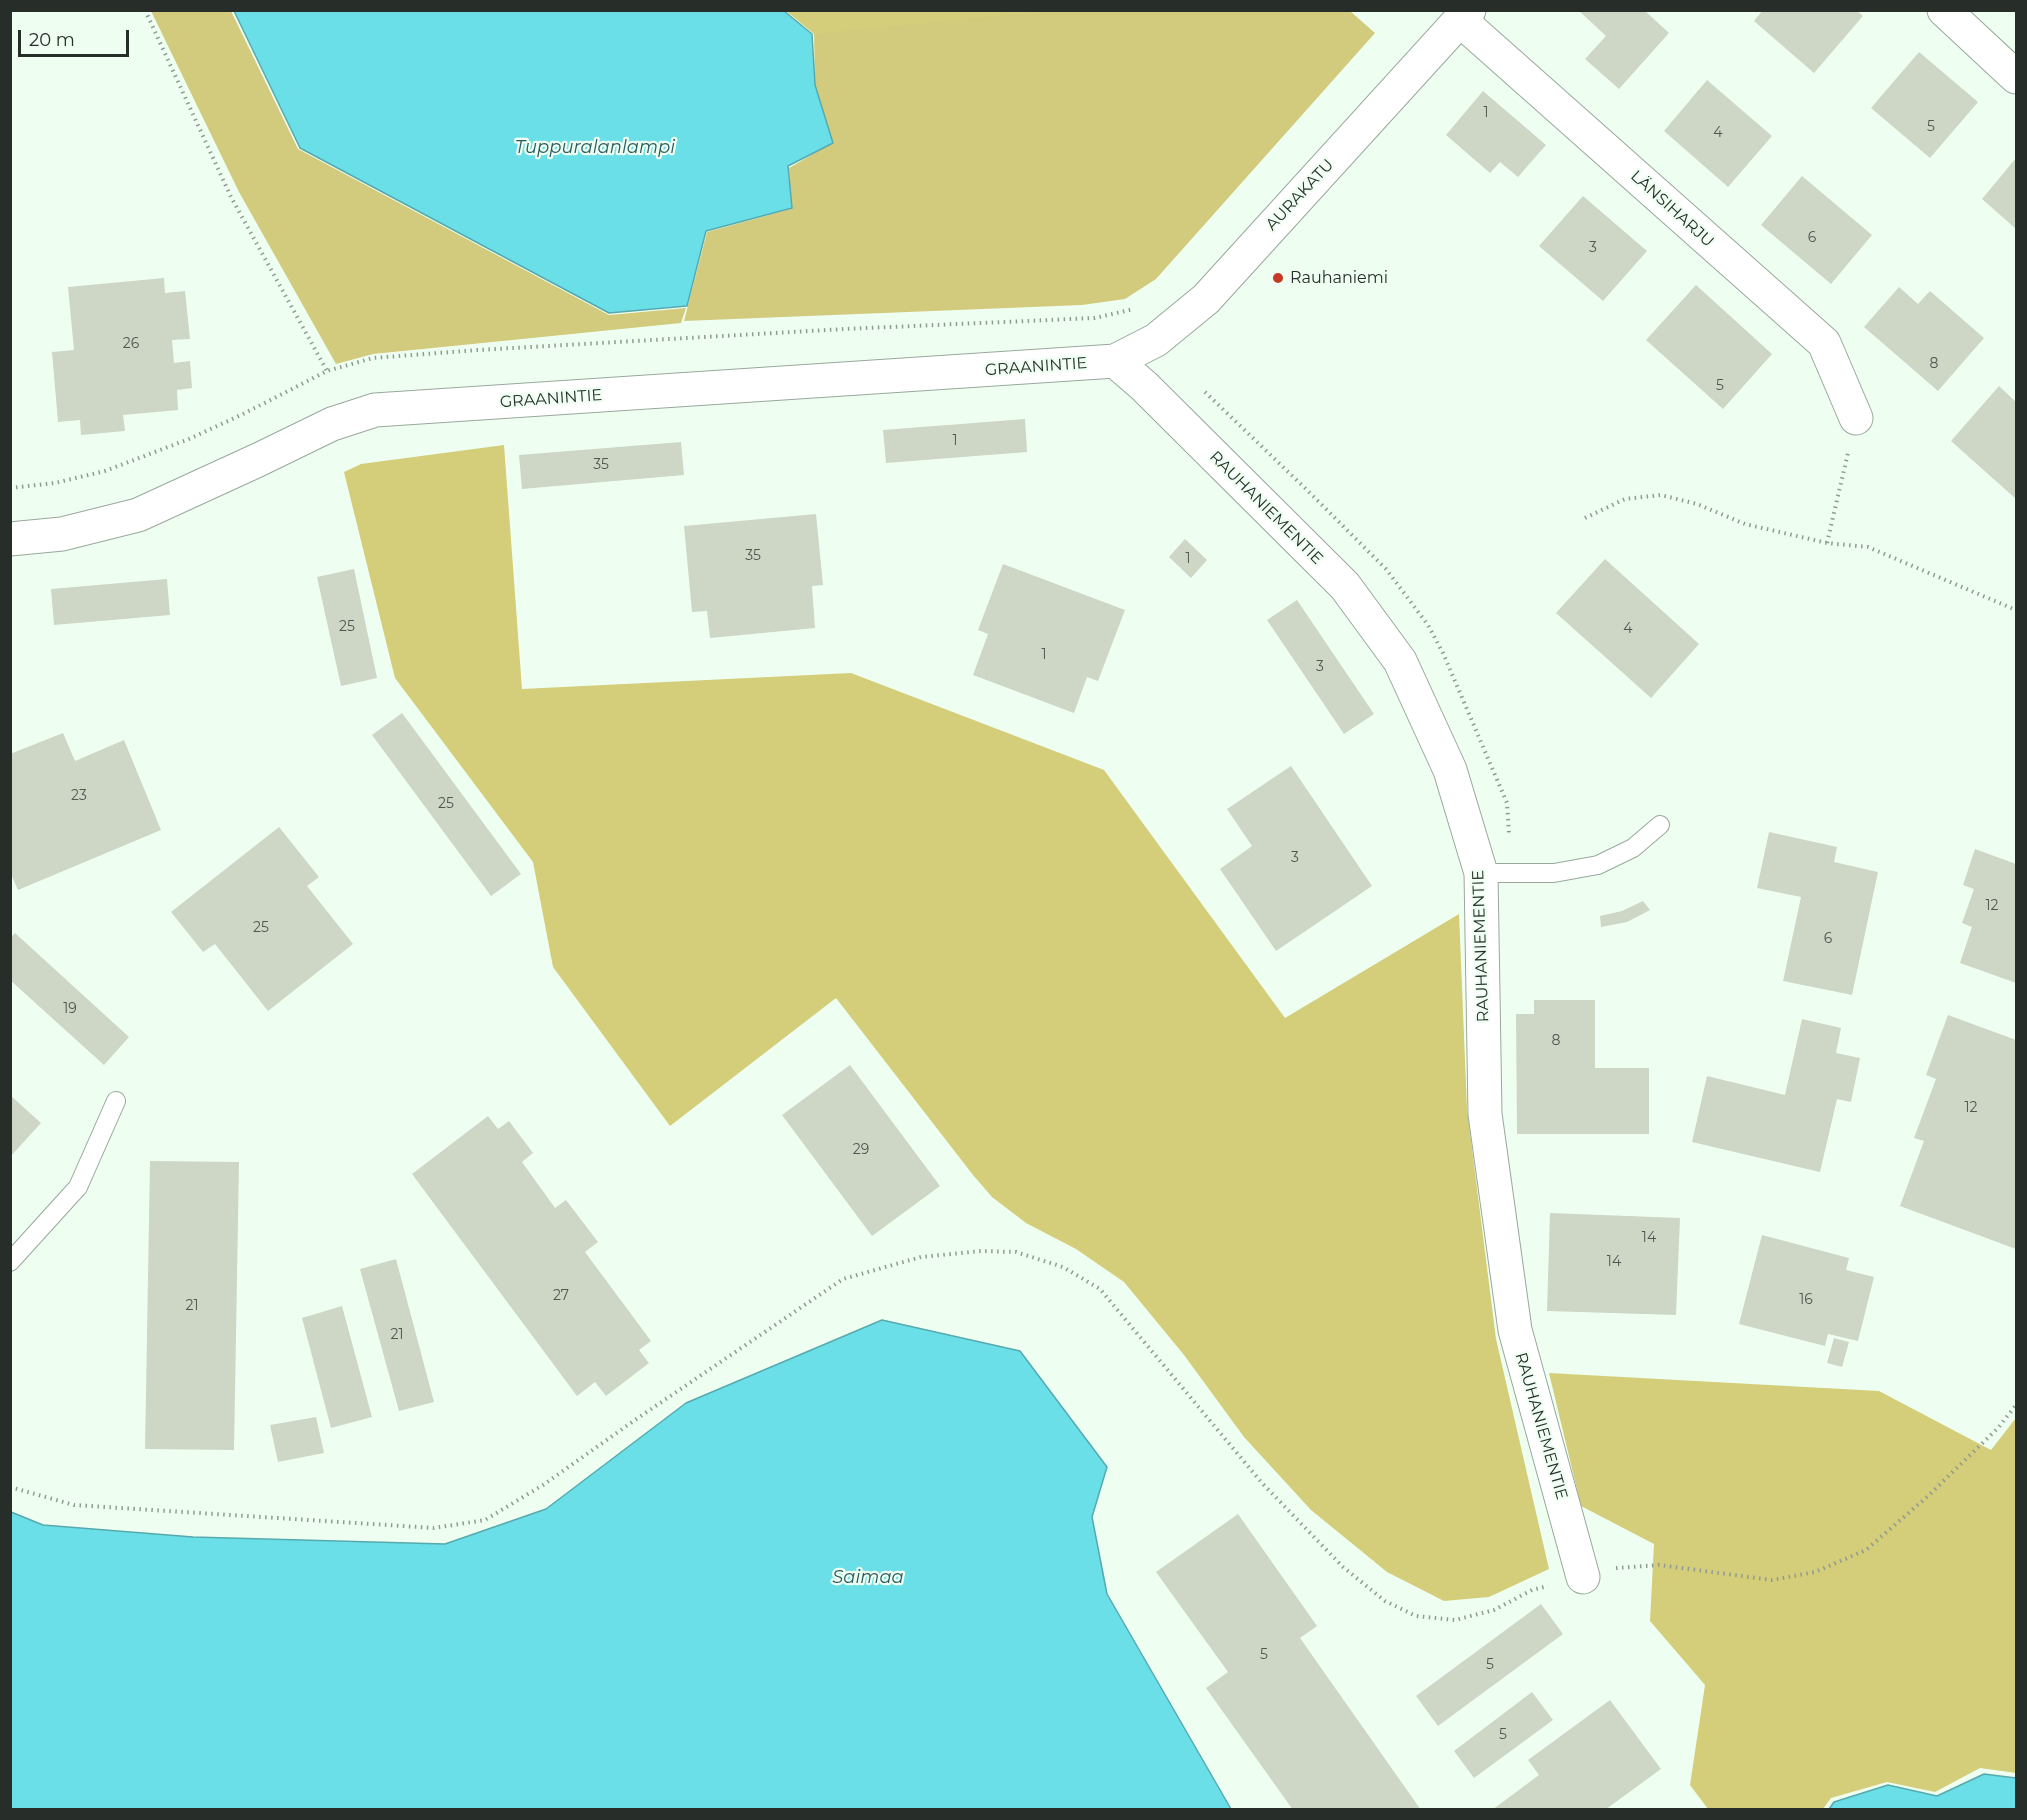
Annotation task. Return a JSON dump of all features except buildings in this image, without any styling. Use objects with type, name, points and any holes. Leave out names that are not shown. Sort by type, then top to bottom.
[{"type":"street","points":[[1944,10],[2016,78]]},
{"type":"street","name":"AURAKATU","points":[[1115,361],[1156,340],[1206,298],[1464,15]]},
{"type":"street","name":"LÄNSIHARJU","points":[[1464,15],[1824,343],[1856,418]]},
{"type":"street","name":"GRAANINTIE","points":[[10,539],[62,534],[138,515],[332,424],[375,410],[1115,361]]},
{"type":"street","name":"RAUHANIEMENTIE","points":[[1115,361],[1345,586],[1400,661],[1450,770],[1481,873],[1485,1114],[1515,1330],[1583,1577]]},
{"type":"lane","points":[[1481,873],[1554,873],[1598,865],[1633,848],[1660,825]]},
{"type":"lane","points":[[10,1262],[78,1187],[116,1101]]},
{"type":"path","points":[[145,10],[231,197],[327,371]]},
{"type":"path","points":[[10,488],[55,483],[105,471],[189,439],[327,371],[373,358],[832,330],[1095,318],[1143,306]]},
{"type":"path","points":[[1827,543],[1856,418]]},
{"type":"path","points":[[1585,518],[1624,499],[1661,495],[1697,504],[1745,524],[1827,543],[1868,547],[2016,610]]},
{"type":"path","points":[[10,1487],[74,1505],[434,1528],[485,1520],[543,1485],[634,1420],[843,1279],[921,1257],[981,1251],[1016,1252],[1063,1267],[1100,1289],[1262,1483],[1343,1567],[1385,1601],[1416,1616],[1455,1620],[1494,1610],[1532,1590],[1619,1568],[1659,1565],[1772,1580],[1815,1572],[1866,1550],[1936,1488],[1998,1428],[2016,1405]]},
{"type":"shaded area","points":[[1048,10],[1350,11],[1375,33],[1156,279],[1125,299],[1082,305],[684,321],[707,232],[791,209],[789,168],[832,143],[815,85],[814,33]]},
{"type":"shaded area","points":[[151,11],[231,11],[298,149],[609,315],[686,308],[681,323],[373,354],[336,364],[239,192]]},
{"type":"shaded area","points":[[786,11],[1048,11],[814,34]]},
{"type":"shaded area","points":[[504,445],[522,689],[851,673],[1104,770],[1285,1018],[1459,914],[1467,1109],[1496,1339],[1549,1569],[1489,1597],[1444,1601],[1387,1572],[1311,1510],[1244,1437],[1184,1355],[1124,1282],[1076,1249],[1026,1223],[992,1197],[836,998],[670,1126],[553,967],[533,862],[395,678],[344,472],[361,464]]},
{"type":"shaded area","points":[[1549,1373],[1879,1391],[1991,1450],[2016,1418],[2016,1773],[1980,1768],[1935,1792],[1887,1782],[1831,1798],[1823,1809],[1708,1809],[1690,1785],[1705,1685],[1650,1621],[1654,1544],[1581,1506]]},
{"type":"water","name":"Tuppuralanlampi","points":[[234,11],[784,11],[812,34],[815,85],[833,143],[788,166],[792,208],[706,231],[687,306],[609,313],[300,148]]},
{"type":"water","name":"Saimaa","points":[[882,1320],[1020,1351],[1107,1467],[1092,1517],[1107,1594],[1231,1809],[11,1809],[11,1512],[43,1525],[193,1537],[445,1544],[546,1509],[686,1403]]},
{"type":"water","points":[[1984,1774],[2016,1778],[2016,1809],[1829,1809],[1834,1802],[1888,1785],[1937,1796]]},
{"type":"place","name":"Rauhaniemi","points":[[1278,278]]}]
